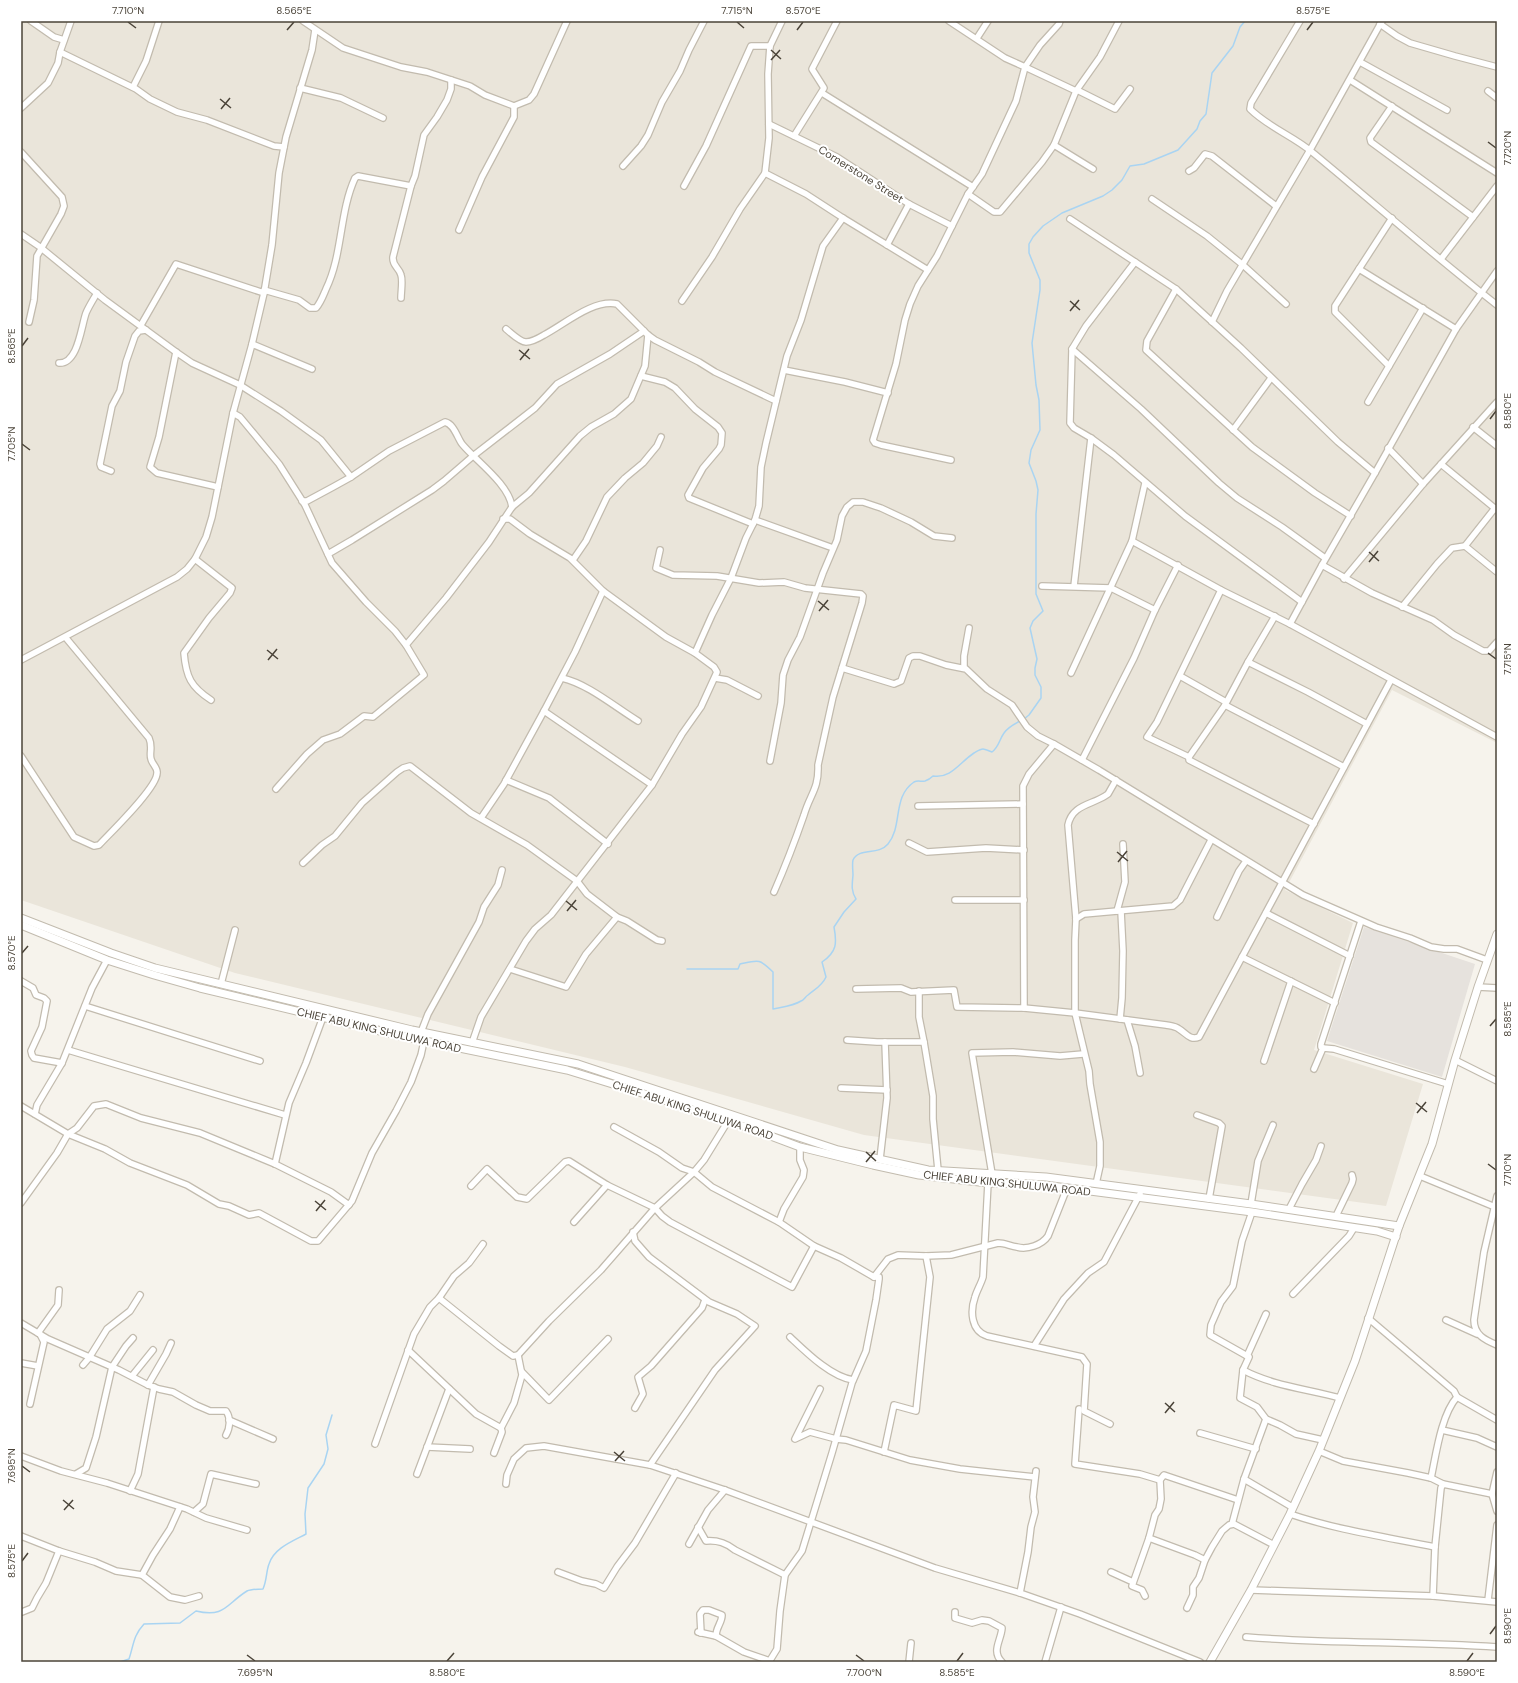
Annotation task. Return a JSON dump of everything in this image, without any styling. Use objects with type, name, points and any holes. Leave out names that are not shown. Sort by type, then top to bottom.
[{"type":"street","points":[[31,21],[54,37],[64,40]]},
{"type":"street","points":[[21,108],[48,83],[58,63],[60,52],[71,21]]},
{"type":"street","points":[[133,87],[146,61],[159,21]]},
{"type":"street","points":[[303,21],[343,48],[401,67],[427,72],[470,86],[485,95],[514,106],[529,100],[534,94],[567,21]]},
{"type":"street","points":[[623,166],[641,146],[648,135],[662,102],[680,71],[689,50],[703,26],[704,21]]},
{"type":"street","points":[[682,301],[712,257],[740,209],[765,173],[769,138],[768,74],[770,46],[782,21]]},
{"type":"street","points":[[794,136],[824,88],[823,84],[812,69],[837,21]]},
{"type":"street","points":[[949,21],[977,38],[1005,58],[1115,109],[1130,88]]},
{"type":"street","points":[[977,38],[988,21]]},
{"type":"street","points":[[951,460],[881,446],[874,442],[873,438],[888,393],[906,314],[918,286],[972,187],[982,174],[1011,113],[1022,81],[1025,67],[1040,45],[1060,21]]},
{"type":"street","points":[[968,194],[994,212],[1000,212],[1042,162],[1054,145],[1077,91],[1100,57],[1119,21]]},
{"type":"street","points":[[1300,21],[1249,108],[1284,134],[1310,150],[1497,305]]},
{"type":"street","points":[[1212,322],[1276,206],[1350,80],[1381,22],[1397,36],[1410,43],[1497,67]]},
{"type":"street","points":[[21,660],[66,638],[177,577],[187,569],[195,559],[206,537],[233,413],[252,344],[264,291],[272,245],[279,173],[284,147],[312,50],[315,30]]},
{"type":"street","points":[[684,186],[706,146],[751,46],[770,46]]},
{"type":"street","points":[[60,52],[133,87],[150,99],[176,112],[208,120],[274,146],[284,147]]},
{"type":"street","points":[[1360,62],[1447,110]]},
{"type":"street","points":[[401,298],[402,277],[394,264],[393,259],[411,186],[415,176],[424,135],[438,117],[451,89],[451,80]]},
{"type":"street","points":[[1350,80],[1497,174]]},
{"type":"street","points":[[451,89],[461,83]]},
{"type":"street","points":[[300,88],[341,98],[383,118]]},
{"type":"street","points":[[1488,91],[1497,98]]},
{"type":"street","points":[[822,93],[972,187]]},
{"type":"street","points":[[459,230],[482,178],[514,117],[514,106]]},
{"type":"street","points":[[1392,106],[1370,138],[1370,142],[1473,217]]},
{"type":"street","name":"Cornerstone Street","points":[[769,124],[838,157],[910,204],[952,226]]},
{"type":"street","points":[[1054,145],[1093,169]]},
{"type":"street","points":[[21,152],[62,197],[64,206],[55,226],[40,248],[37,256],[34,300],[29,322]]},
{"type":"street","points":[[1189,171],[1194,168],[1205,154],[1212,156],[1276,206]]},
{"type":"street","points":[[765,173],[806,194],[928,270]]},
{"type":"street","points":[[141,325],[176,264],[299,300],[310,308],[316,308],[332,278],[344,213],[355,178],[358,176],[411,186]]},
{"type":"street","points":[[1442,260],[1497,186]]},
{"type":"street","points":[[1152,199],[1202,232],[1243,265],[1286,304]]},
{"type":"street","points":[[887,244],[910,204]]},
{"type":"street","points":[[695,652],[731,578],[746,538],[754,522],[759,506],[762,467],[784,370],[823,246],[843,218]]},
{"type":"street","points":[[1389,366],[1335,312],[1335,306],[1392,218]]},
{"type":"street","points":[[1070,219],[1176,289],[1333,437],[1375,473]]},
{"type":"street","points":[[21,234],[97,294],[192,363],[240,385],[281,411],[321,440],[351,477]]},
{"type":"street","points":[[1135,262],[1086,326],[1072,349],[1069,420],[1074,428],[1092,438],[1184,516],[1302,602]]},
{"type":"street","points":[[1359,269],[1456,328]]},
{"type":"street","points":[[1290,624],[1325,558],[1351,516],[1456,328],[1497,271]]},
{"type":"street","points":[[1176,289],[1146,341],[1145,348],[1233,430],[1275,464],[1315,493],[1351,516]]},
{"type":"street","points":[[59,363],[66,362],[72,356],[86,312],[97,294]]},
{"type":"street","points":[[506,329],[522,341],[528,342],[555,330],[585,310],[613,303],[619,305],[646,333],[715,372],[776,401]]},
{"type":"street","points":[[1368,402],[1423,308]]},
{"type":"street","points":[[111,472],[101,467],[100,464],[112,406],[120,391],[126,362],[135,336],[141,330],[146,330]]},
{"type":"street","points":[[406,645],[446,598],[489,542],[510,510],[529,493],[580,436],[624,407],[632,399],[645,366],[646,333]]},
{"type":"street","points":[[328,554],[432,490],[535,408],[557,384],[646,333]]},
{"type":"street","points":[[252,344],[312,369]]},
{"type":"street","points":[[1072,349],[1141,409],[1219,483],[1237,498],[1282,527],[1325,558]]},
{"type":"street","points":[[176,352],[160,437],[150,467],[157,473],[218,487]]},
{"type":"street","points":[[784,370],[845,382],[888,393]]},
{"type":"street","points":[[641,376],[665,382],[675,388],[695,409],[718,427],[722,433],[721,445],[719,449],[703,468],[688,495],[689,498],[754,522],[832,548]]},
{"type":"street","points":[[1233,430],[1271,378]]},
{"type":"street","points":[[1344,579],[1423,484],[1497,402]]},
{"type":"street","points":[[233,413],[240,417],[265,446],[305,502],[332,563],[348,583],[395,631],[406,645],[424,675],[373,717],[364,716],[340,734],[323,740],[307,754],[276,789]]},
{"type":"street","points":[[305,502],[351,477],[389,451],[443,422],[450,423],[462,443],[473,456],[485,466],[510,497],[510,519]]},
{"type":"street","points":[[1473,427],[1497,446]]},
{"type":"street","points":[[572,560],[586,541],[607,497],[625,478],[643,464],[657,446],[661,437]]},
{"type":"street","points":[[1074,586],[1092,438]]},
{"type":"street","points":[[1388,448],[1423,484]]},
{"type":"street","points":[[1402,608],[1437,564],[1452,548],[1465,546],[1496,509],[1442,464]]},
{"type":"street","points":[[1071,672],[1132,541],[1145,482]]},
{"type":"street","points":[[770,761],[781,703],[783,675],[788,660],[800,637],[832,548],[837,540],[842,516],[847,507],[855,501],[863,502],[911,522],[934,536],[952,538]]},
{"type":"street","points":[[472,1042],[477,1025],[535,929],[551,915],[608,844],[652,785],[682,734],[701,708],[717,672],[695,652],[666,637],[603,591],[572,560],[510,519],[503,519]]},
{"type":"street","points":[[1132,541],[1221,590],[1276,616],[1497,738]]},
{"type":"street","points":[[1465,546],[1497,572]]},
{"type":"street","points":[[660,550],[656,568],[660,571],[673,575],[731,578],[759,583],[784,582],[805,588],[861,594],[863,596],[833,697],[818,765],[817,785],[804,814],[802,824],[786,866],[774,892]]},
{"type":"street","points":[[195,559],[232,588],[230,593],[209,618],[184,654],[185,668],[190,681],[202,694],[211,700]]},
{"type":"street","points":[[1082,760],[1134,658],[1155,610],[1178,565]]},
{"type":"street","points":[[1322,565],[1344,579],[1402,608],[1433,620],[1454,635],[1485,652],[1489,651],[1497,642]]},
{"type":"street","points":[[1042,586],[1111,588],[1155,610]]},
{"type":"street","points":[[1221,590],[1157,722],[1147,737],[1189,758],[1192,763],[1314,824]]},
{"type":"street","points":[[482,818],[506,780],[562,678],[603,591]]},
{"type":"street","points":[[1189,758],[1225,703],[1276,616]]},
{"type":"street","points":[[964,668],[964,656],[969,628]]},
{"type":"street","points":[[21,756],[74,837],[94,846],[99,845],[121,822],[149,792],[156,781],[158,772],[151,758],[152,746],[149,738],[66,638]]},
{"type":"street","points":[[842,668],[896,684],[901,682],[908,658],[913,656],[929,658],[946,665],[964,668],[987,689],[1012,705],[1026,727],[1033,733],[1116,780],[1211,840],[1319,903],[1361,921],[1431,947],[1457,949],[1488,960]]},
{"type":"street","points":[[1248,662],[1367,724]]},
{"type":"street","points":[[1180,676],[1225,703],[1344,767]]},
{"type":"street","points":[[562,678],[588,689],[638,721]]},
{"type":"street","points":[[715,678],[726,680],[758,696]]},
{"type":"street","points":[[856,989],[902,988],[911,992],[954,990],[957,1007],[1024,1008],[1075,1013],[1174,1026],[1190,1037],[1199,1037],[1391,680]]},
{"type":"street","points":[[544,711],[652,785]]},
{"type":"street","points":[[1024,1008],[1023,786],[1025,779],[1054,744]]},
{"type":"street","points":[[303,863],[322,845],[335,836],[362,803],[397,772],[407,766],[413,768],[466,810],[527,845],[577,881],[587,894],[617,917],[627,921],[657,940],[662,941]]},
{"type":"street","points":[[506,780],[549,798],[608,844]]},
{"type":"street","points":[[1096,1184],[1100,1166],[1100,1142],[1089,1071],[1075,1013],[1076,919],[1069,834],[1070,817],[1081,806],[1105,796],[1116,780]]},
{"type":"street","points":[[918,806],[1023,804]]},
{"type":"street","points":[[1076,919],[1084,914],[1168,907],[1175,905],[1180,900],[1211,840]]},
{"type":"street","points":[[909,843],[927,852],[986,848],[1024,850]]},
{"type":"street","points":[[1120,1019],[1123,951],[1119,911],[1125,882],[1122,844]]},
{"type":"street","points":[[1217,917],[1239,871],[1246,861]]},
{"type":"street","points":[[21,1106],[68,1134],[105,1149],[130,1163],[187,1185],[219,1204],[229,1206],[249,1214],[259,1213],[311,1241],[318,1241],[349,1205],[372,1153],[411,1082],[421,1055],[421,1032],[428,1014],[479,922],[484,906],[496,890],[502,870]]},
{"type":"street","points":[[955,900],[1024,900]]},
{"type":"street","points":[[1075,904],[1084,914]]},
{"type":"street","points":[[1266,913],[1350,956]]},
{"type":"street","points":[[510,969],[566,987],[586,954],[617,917]]},
{"type":"street","points":[[21,918],[111,953],[155,968],[421,1032],[578,1064],[756,1126],[838,1150],[928,1170],[1046,1177],[1289,1209],[1399,1226]]},
{"type":"street","points":[[1361,921],[1321,1047],[1334,1049],[1448,1084]]},
{"type":"street","name":"CHIEF ABU KING SHULUWA ROAD","points":[[22,928],[107,960],[200,988],[323,1018],[567,1070],[607,1081],[728,1121],[756,1126],[800,1147],[873,1166],[919,1175],[988,1183],[1036,1184],[1252,1212],[1377,1231],[1396,1237]]},
{"type":"street","points":[[221,984],[235,930]]},
{"type":"street","points":[[1210,1662],[1251,1590],[1291,1510],[1319,1451],[1355,1361],[1399,1226],[1432,1144],[1455,1060],[1478,987],[1497,934]]},
{"type":"street","points":[[1242,957],[1335,1003]]},
{"type":"street","points":[[35,1114],[37,1105],[62,1063],[92,988],[107,960]]},
{"type":"street","points":[[200,988],[203,980]]},
{"type":"street","points":[[21,981],[33,988],[36,995],[44,998],[47,1002],[42,1027],[31,1050],[32,1055],[34,1058],[62,1063]]},
{"type":"street","points":[[1264,1061],[1291,981]]},
{"type":"street","points":[[1478,987],[1497,988]]},
{"type":"street","points":[[919,991],[920,1017],[933,1096],[933,1119],[938,1170]]},
{"type":"street","points":[[86,1006],[260,1061]]},
{"type":"street","points":[[275,1164],[283,1134],[285,1115],[323,1018]]},
{"type":"street","points":[[1127,1020],[1135,1046],[1140,1073]]},
{"type":"street","points":[[847,1040],[924,1042]]},
{"type":"street","points":[[880,1159],[887,1090],[885,1042]]},
{"type":"street","points":[[1314,1069],[1324,1048]]},
{"type":"street","points":[[68,1050],[285,1115]]},
{"type":"street","points":[[992,1174],[972,1053],[1013,1052],[1060,1056],[1084,1054]]},
{"type":"street","points":[[1455,1060],[1497,1081]]},
{"type":"street","points":[[841,1088],[887,1090]]},
{"type":"street","points":[[21,1202],[57,1153],[68,1134],[77,1128],[94,1106],[106,1104],[141,1118],[200,1133],[275,1164],[331,1192],[349,1205]]},
{"type":"street","points":[[28,1109],[37,1105]]},
{"type":"street","points":[[1197,1115],[1219,1123],[1222,1126],[1209,1199]]},
{"type":"street","points":[[439,1298],[499,1346],[513,1356],[518,1355],[549,1320],[601,1270],[655,1208],[694,1172],[704,1160],[728,1121]]},
{"type":"street","points":[[1250,1204],[1258,1161],[1274,1125]]},
{"type":"street","points":[[614,1127],[659,1152],[682,1168],[694,1172],[712,1187],[779,1222],[814,1246],[877,1276]]},
{"type":"street","points":[[1289,1209],[1316,1160],[1321,1146]]},
{"type":"street","points":[[779,1222],[784,1209],[803,1177],[804,1170],[800,1160],[800,1147]]},
{"type":"street","points":[[471,1186],[487,1169],[517,1197],[527,1199],[565,1162],[569,1161],[607,1185],[655,1208],[670,1222],[792,1287],[814,1246]]},
{"type":"street","points":[[1336,1216],[1352,1183],[1352,1175]]},
{"type":"street","points":[[1420,1176],[1495,1206]]},
{"type":"street","points":[[988,1183],[983,1277],[980,1288],[974,1299],[973,1321],[975,1328],[983,1335],[1068,1353],[1085,1360],[1087,1362],[1087,1374],[1083,1409],[1089,1415],[1110,1424]]},
{"type":"street","points":[[574,1222],[607,1185]]},
{"type":"street","points":[[716,1636],[716,1629],[722,1622],[722,1615],[709,1610],[703,1610],[700,1614],[700,1632],[716,1636],[744,1652],[769,1662],[777,1649],[785,1575],[802,1551],[854,1380],[866,1351],[879,1283],[877,1276],[885,1262],[892,1257],[906,1254],[926,1256],[951,1255],[984,1246],[1004,1243],[1024,1248],[1045,1241],[1052,1230],[1067,1188]]},
{"type":"street","points":[[1034,1346],[1064,1299],[1088,1273],[1104,1262],[1142,1190]]},
{"type":"street","points":[[1478,1334],[1474,1327],[1474,1320],[1484,1252],[1497,1196]]},
{"type":"street","points":[[1247,1356],[1235,1348],[1213,1338],[1209,1332],[1221,1302],[1233,1286],[1242,1241],[1252,1212]]},
{"type":"street","points":[[1293,1294],[1349,1236],[1354,1228]]},
{"type":"street","points":[[633,1232],[635,1241],[649,1256],[706,1300],[737,1314],[755,1326],[715,1370],[650,1465]]},
{"type":"street","points":[[375,1444],[414,1334],[430,1307],[439,1298],[454,1276],[469,1263],[482,1244]]},
{"type":"street","points":[[884,1452],[894,1405],[916,1411],[930,1277],[926,1256]]},
{"type":"street","points":[[39,1334],[58,1305],[59,1290]]},
{"type":"street","points":[[83,1364],[89,1358],[107,1329],[130,1311],[140,1295]]},
{"type":"street","points":[[635,1408],[643,1394],[638,1377],[656,1360],[702,1308],[706,1300]]},
{"type":"street","points":[[1266,1314],[1247,1356],[1249,1357],[1243,1370],[1240,1398],[1257,1407],[1266,1419],[1296,1434],[1323,1440]]},
{"type":"street","points":[[1368,1318],[1450,1387],[1457,1397],[1497,1420]]},
{"type":"street","points":[[1446,1320],[1478,1334],[1487,1341],[1497,1345]]},
{"type":"street","points":[[21,1323],[39,1334],[89,1358],[132,1376],[148,1385],[173,1392],[210,1411],[226,1411],[229,1417],[228,1431],[226,1435]]},
{"type":"street","points":[[30,1404],[44,1342],[39,1334]]},
{"type":"street","points":[[790,1337],[819,1362],[842,1377],[854,1380]]},
{"type":"street","points":[[76,1474],[86,1468],[96,1438],[112,1367],[132,1338]]},
{"type":"street","points":[[522,1371],[549,1400],[608,1340]]},
{"type":"street","points":[[148,1385],[171,1342]]},
{"type":"street","points":[[132,1376],[153,1350]]},
{"type":"street","points":[[408,1350],[476,1414],[501,1428]]},
{"type":"street","points":[[494,1453],[502,1432],[501,1428],[514,1403],[522,1375],[518,1355]]},
{"type":"street","points":[[21,1363],[38,1366]]},
{"type":"street","points":[[1243,1370],[1276,1382],[1340,1398]]},
{"type":"street","points":[[130,1491],[138,1474],[154,1387]]},
{"type":"street","points":[[417,1474],[449,1389]]},
{"type":"street","points":[[820,1389],[795,1439],[810,1432],[846,1440],[910,1460],[960,1469],[1036,1474],[1033,1497],[1035,1512],[1031,1527],[1020,1594]]},
{"type":"street","points":[[1431,1478],[1442,1430],[1452,1402],[1457,1397]]},
{"type":"street","points":[[1079,1409],[1075,1464],[1140,1474],[1160,1480]]},
{"type":"street","points":[[1187,1608],[1193,1596],[1193,1586],[1199,1578],[1205,1560],[1222,1531],[1232,1524],[1244,1479],[1266,1419]]},
{"type":"street","points":[[229,1420],[273,1439]]},
{"type":"street","points":[[1442,1430],[1477,1438],[1497,1447]]},
{"type":"street","points":[[1200,1433],[1256,1449]]},
{"type":"street","points":[[506,1484],[507,1475],[514,1459],[526,1448],[544,1446],[650,1465],[725,1490],[935,1568],[1061,1608],[1200,1662]]},
{"type":"street","points":[[427,1447],[470,1449]]},
{"type":"street","points":[[1319,1451],[1343,1461],[1431,1478],[1443,1484],[1492,1494]]},
{"type":"street","points":[[21,1456],[61,1471],[76,1474],[130,1491],[180,1507],[206,1518],[247,1530]]},
{"type":"street","points":[[1497,1472],[1492,1494],[1497,1511]]},
{"type":"street","points":[[558,1572],[604,1588],[617,1567],[635,1543],[676,1473]]},
{"type":"street","points":[[194,1512],[203,1504],[211,1474],[256,1484]]},
{"type":"street","points":[[1145,1596],[1142,1590],[1132,1586],[1149,1538],[1155,1515],[1160,1505],[1160,1480],[1164,1475],[1238,1500]]},
{"type":"street","points":[[1244,1479],[1291,1510],[1312,1521],[1378,1537],[1435,1546]]},
{"type":"street","points":[[1433,1596],[1435,1546],[1441,1488],[1443,1484]]},
{"type":"street","points":[[689,1544],[708,1510],[725,1490]]},
{"type":"street","points":[[142,1575],[170,1529],[180,1507]]},
{"type":"street","points":[[1232,1524],[1274,1545]]},
{"type":"street","points":[[1488,1600],[1497,1525]]},
{"type":"street","points":[[698,1526],[706,1541],[716,1540],[728,1544],[735,1550],[785,1575]]},
{"type":"street","points":[[21,1536],[59,1551],[96,1562],[116,1571],[142,1575],[170,1597],[185,1600],[199,1596]]},
{"type":"street","points":[[1149,1538],[1205,1560]]},
{"type":"street","points":[[22,1612],[32,1608],[46,1583],[59,1551]]},
{"type":"street","points":[[1111,1572],[1133,1582]]},
{"type":"street","points":[[1251,1590],[1433,1596],[1497,1602]]},
{"type":"street","points":[[1045,1662],[1061,1608]]},
{"type":"street","points":[[954,1612],[954,1618],[972,1623],[982,1620],[989,1621],[1002,1628],[996,1651],[998,1658],[1002,1662]]},
{"type":"street","points":[[1246,1638],[1331,1643],[1456,1644],[1497,1647]]},
{"type":"street","points":[[909,1662],[911,1643]]},
{"type":"shaded area","points":[[21,21],[1497,21],[1497,743],[1392,690],[1285,890],[1353,923],[1314,1050],[1423,1084],[1386,1206],[864,1135],[625,1067],[235,973],[21,900]]},
{"type":"shaded area","points":[[1364,927],[1475,964],[1442,1077],[1327,1041]]},
{"type":"waterway","points":[[1024,719],[1029,715],[1041,698],[1041,687],[1035,675],[1037,659],[1030,628],[1033,621],[1043,611],[1036,594],[1036,514],[1038,490],[1029,463],[1031,450],[1040,430],[1039,400],[1032,343],[1040,290],[1040,280],[1029,253],[1029,244],[1043,226],[1062,213],[1103,196],[1112,190],[1122,180],[1130,166],[1144,164],[1178,150],[1197,129],[1200,121],[1206,114],[1212,73],[1233,46],[1240,27],[1245,21]]},
{"type":"waterway","points":[[687,969],[738,969],[740,964],[758,961],[773,972],[773,1009],[798,1003],[803,1000],[820,985],[826,977],[822,962],[831,955],[835,947],[836,938],[834,927],[844,912],[856,899],[852,888],[853,860],[856,856],[864,852],[879,850],[888,844],[893,837],[900,803],[907,788],[915,781],[925,781],[933,776],[945,775],[979,750],[984,749],[992,752],[1006,731],[1020,721]]},
{"type":"waterway","points":[[120,1662],[129,1659],[136,1636],[144,1624],[180,1623],[196,1611],[213,1613],[224,1608],[247,1591],[253,1589],[263,1589],[271,1558],[279,1549],[306,1534],[305,1514],[308,1488],[324,1464],[328,1449],[326,1435],[332,1415]]}]
